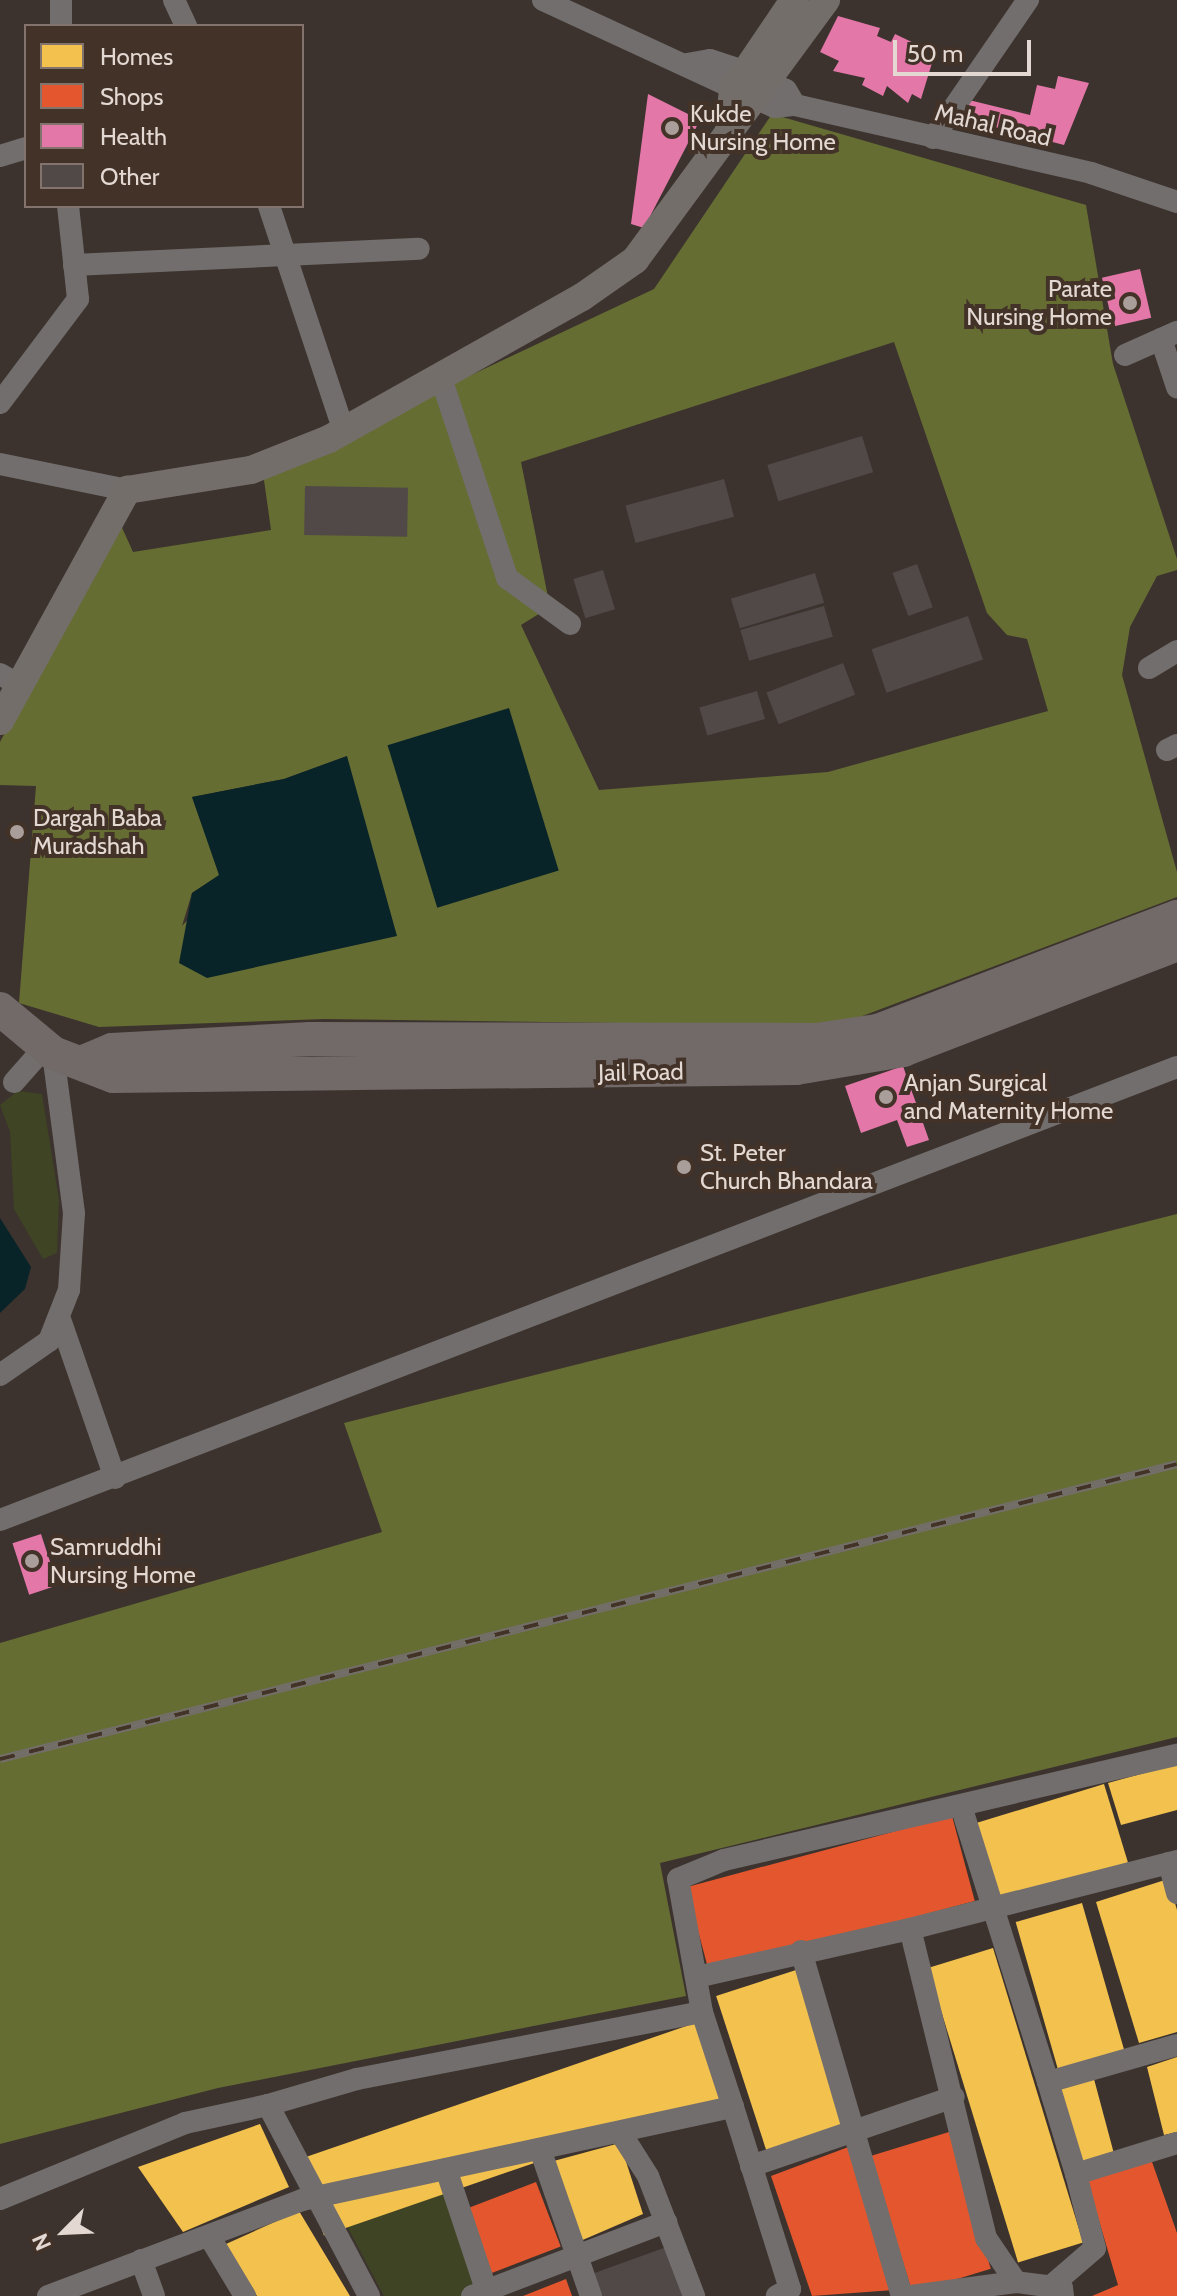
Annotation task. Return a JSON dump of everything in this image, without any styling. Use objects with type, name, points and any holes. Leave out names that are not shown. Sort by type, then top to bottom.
[{"type":"highway","name":"Jail Road","points":[[86,1061],[112,1050],[310,1039],[816,1040],[878,1031],[1177,917]]},
{"type":"highway","name":"Jail Road","points":[[0,1009],[49,1050],[86,1061],[113,1076],[631,1073],[863,1062],[1177,944]]},
{"type":"main road","points":[[0,721],[11,680],[127,490],[251,470],[344,431],[441,378],[635,260],[729,128],[794,0]]},
{"type":"main road","points":[[751,86],[826,0]]},
{"type":"street","points":[[61,0],[61,24]]},
{"type":"street","points":[[174,0],[185,24]]},
{"type":"street","name":"Mahal Road","points":[[543,0],[687,64],[704,80],[751,86],[795,105],[1177,202]]},
{"type":"street","points":[[933,138],[1028,0]]},
{"type":"street","points":[[0,156],[24,149]]},
{"type":"street","points":[[0,403],[78,299],[68,208]]},
{"type":"street","points":[[270,208],[287,251],[344,431]]},
{"type":"street","points":[[74,265],[287,251],[419,249]]},
{"type":"street","points":[[1125,355],[1169,336],[1177,387]]},
{"type":"street","points":[[441,378],[507,578],[570,624]]},
{"type":"street","points":[[0,464],[127,490]]},
{"type":"street","points":[[1149,668],[1177,651]]},
{"type":"street","points":[[14,1082],[49,1050]]},
{"type":"street","points":[[49,1050],[74,1213],[61,1322],[115,1478]]},
{"type":"street","points":[[0,1520],[115,1478],[437,1347],[1177,1067]]},
{"type":"street","points":[[0,1375],[26,1362],[61,1322]]},
{"type":"street","points":[[788,2294],[702,2012],[701,1976],[678,1909],[678,1879],[724,1860],[1177,1755]]},
{"type":"street","points":[[911,2296],[1016,2282],[1057,2291],[1095,2248],[1076,2174],[961,1806]]},
{"type":"street","points":[[701,1976],[801,1951],[910,1929],[1173,1862],[1177,1893]]},
{"type":"street","points":[[910,1929],[954,2097],[959,2144],[986,2238],[1016,2282]]},
{"type":"street","points":[[801,1951],[902,2296]]},
{"type":"street","points":[[0,2199],[185,2123],[268,2105],[357,2079],[702,2012]]},
{"type":"street","points":[[1048,2082],[1177,2045]]},
{"type":"street","points":[[751,2166],[954,2097]]},
{"type":"street","points":[[268,2105],[369,2296]]},
{"type":"street","points":[[48,2296],[82,2289],[141,2260],[315,2197],[733,2107]]},
{"type":"street","points":[[620,2132],[666,2222],[694,2296]]},
{"type":"street","points":[[1076,2174],[1177,2143]]},
{"type":"street","points":[[540,2149],[591,2296]]},
{"type":"street","points":[[446,2169],[479,2292],[666,2222]]},
{"type":"street","points":[[209,2236],[245,2296]]},
{"type":"street","points":[[141,2260],[154,2296]]},
{"type":"green space","points":[[772,114],[1086,205],[1113,364],[1177,559],[1177,570],[1157,576],[1130,627],[1122,675],[1177,872],[1177,897],[836,1026],[324,1019],[99,1027],[19,1003],[36,786],[0,785],[0,742],[119,521],[133,552],[271,530],[263,473],[654,289]],"holes":[[[894,342],[987,613],[1007,635],[1027,639],[1048,711],[828,772],[599,790],[521,625],[550,607],[521,462]],[[347,756],[182,926],[192,893],[220,875],[192,797],[284,779]]]},
{"type":"green space","points":[[18,1091],[42,1094],[59,1200],[57,1253],[43,1259],[14,1209],[10,1132],[0,1105]]},
{"type":"green space","points":[[1177,1214],[1177,1737],[660,1863],[686,1996],[218,2088],[0,2144],[0,1643],[382,1532],[344,1423]]},
{"type":"green space","points":[[452,2179],[493,2296],[384,2296],[339,2211]]},
{"type":"water","points":[[509,708],[559,871],[437,908],[388,745]]},
{"type":"water","points":[[347,756],[397,936],[207,978],[179,963],[192,893],[219,875],[192,797],[284,779]]},
{"type":"water","points":[[0,1218],[31,1267],[25,1289],[0,1313]]},
{"type":"building: Homes","points":[[1177,1764],[1177,1810],[1121,1825],[1108,1783]]},
{"type":"building: Homes","points":[[1104,1784],[1128,1862],[997,1902],[973,1824]]},
{"type":"building: Homes","points":[[1168,1879],[1177,1910],[1177,2032],[1139,2043],[1096,1902]]},
{"type":"building: Homes","points":[[1082,1903],[1124,2050],[1058,2069],[1016,1922]]},
{"type":"building: Homes","points":[[993,1948],[1083,2243],[1018,2262],[928,1968]]},
{"type":"building: Homes","points":[[796,1970],[850,2136],[770,2162],[716,1996]]},
{"type":"building: Homes","points":[[695,2023],[721,2099],[324,2235],[298,2160]]},
{"type":"building: Homes","points":[[1177,2057],[1177,2132],[1164,2135],[1147,2067]]},
{"type":"building: Homes","points":[[1094,2079],[1114,2153],[1080,2162],[1060,2088]]},
{"type":"building: Homes","points":[[260,2124],[289,2187],[183,2232],[138,2167]]},
{"type":"building: Homes","points":[[620,2143],[643,2214],[578,2242],[550,2162]]},
{"type":"building: Homes","points":[[299,2211],[350,2296],[257,2296],[226,2244]]},
{"type":"building: Shops","points":[[952,1816],[975,1901],[709,1972],[686,1887]]},
{"type":"building: Shops","points":[[949,2132],[991,2269],[912,2293],[871,2156]]},
{"type":"building: Shops","points":[[851,2146],[894,2290],[812,2296],[771,2176]]},
{"type":"building: Shops","points":[[1151,2159],[1177,2233],[1177,2296],[1092,2296],[1118,2285],[1087,2180]]},
{"type":"building: Shops","points":[[536,2182],[561,2246],[490,2274],[465,2209]]},
{"type":"building: Shops","points":[[566,2279],[572,2296],[523,2296]]},
{"type":"building: Health","points":[[838,16],[880,28],[877,36],[891,42],[895,34],[916,44],[912,53],[932,63],[921,99],[912,94],[908,103],[887,86],[883,96],[862,85],[865,78],[833,71],[839,61],[820,52]]},
{"type":"building: Health","points":[[1058,76],[1089,83],[1064,145],[964,119],[969,100],[1030,115],[1037,85],[1055,89]]},
{"type":"building: Health","points":[[648,94],[700,120],[644,228],[631,224]]},
{"type":"building: Health","points":[[1140,269],[1151,318],[1113,326],[1102,278]]},
{"type":"building: Health","points":[[903,1066],[929,1140],[907,1147],[897,1120],[861,1133],[845,1086]]},
{"type":"building: Health","points":[[41,1534],[58,1585],[29,1595],[12,1543]]},
{"type":"building: Other","points":[[862,436],[873,472],[778,501],[767,465]]},
{"type":"building: Other","points":[[724,479],[734,517],[636,543],[625,505]]},
{"type":"building: Other","points":[[305,486],[408,488],[407,537],[304,535]]},
{"type":"building: Other","points":[[917,564],[933,607],[908,616],[893,573]]},
{"type":"building: Other","points":[[603,570],[615,609],[585,618],[573,579]]},
{"type":"building: Other","points":[[815,573],[824,603],[740,628],[731,599]]},
{"type":"building: Other","points":[[824,606],[833,637],[749,661],[740,630]]},
{"type":"building: Other","points":[[968,616],[983,659],[887,693],[872,649]]},
{"type":"building: Other","points":[[843,663],[855,695],[779,724],[766,692]]},
{"type":"building: Other","points":[[757,691],[765,719],[707,735],[699,708]]},
{"type":"building: Other","points":[[672,2245],[690,2296],[596,2296],[589,2275]]},
{"type":"railway","points":[[0,1759],[1177,1464]]},
{"type":"place","name":"Kukde Nursing Home","points":[[672,128]]},
{"type":"place","name":"Parate Nursing Home","points":[[1130,303]]},
{"type":"place","name":"Dargah Baba Muradshah","points":[[17,832]]},
{"type":"place","name":"Anjan Surgical and Maternity Home","points":[[886,1097]]},
{"type":"place","name":"St. Peter Church Bhandara","points":[[684,1167]]},
{"type":"place","name":"Samruddhi Nursing Home","points":[[32,1561]]}]
